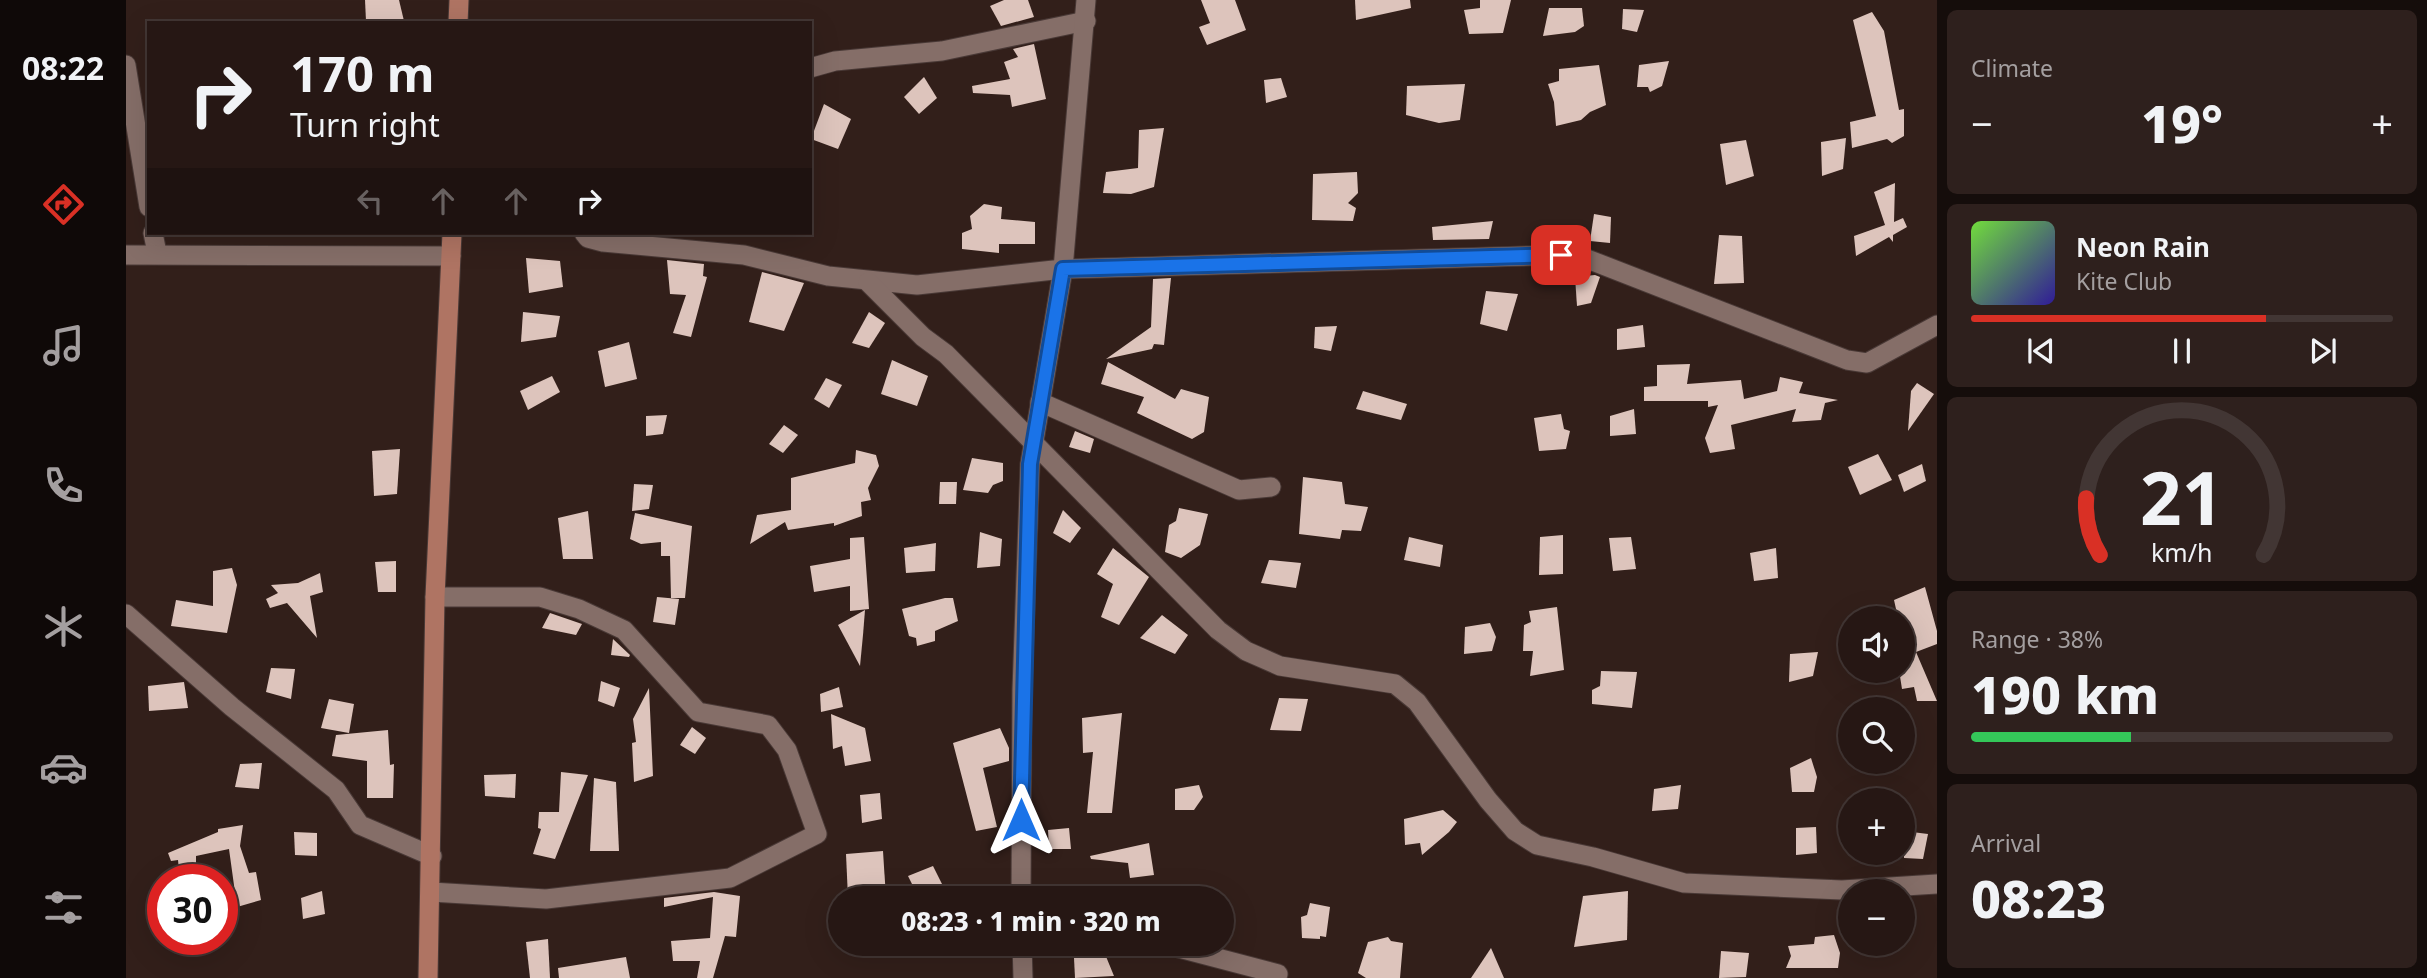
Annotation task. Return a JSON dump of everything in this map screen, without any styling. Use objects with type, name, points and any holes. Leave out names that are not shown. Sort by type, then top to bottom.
[{"type":"main road","points":[[458,21],[459,0]]},
{"type":"main road","points":[[428,978],[435,597],[452,235]]},
{"type":"street","points":[[1021,886],[1022,690],[1033,440],[1063,269],[1086,0]]},
{"type":"street","points":[[812,67],[835,61],[942,51],[1086,21]]},
{"type":"street","points":[[126,65],[147,195]]},
{"type":"street","points":[[153,235],[157,253]]},
{"type":"street","points":[[586,235],[603,242],[744,255],[828,276],[917,285],[1063,269],[1561,255],[1582,257],[1847,360],[1867,363],[1937,325]]},
{"type":"street","points":[[126,255],[157,253],[452,257]]},
{"type":"street","points":[[868,282],[1033,440],[1191,604],[1247,651],[1280,666],[1395,684],[1417,702],[1488,800],[1515,831],[1537,845],[1593,857],[1684,883],[1842,890],[1937,884]]},
{"type":"street","points":[[1040,402],[1239,490],[1271,487]]},
{"type":"street","points":[[431,892],[537,900],[730,878],[817,834],[787,750],[768,725],[698,712],[624,630],[579,609],[540,597],[435,597]]},
{"type":"street","points":[[126,614],[232,707],[336,790],[360,825],[432,856]]},
{"type":"street","points":[[1022,956],[1023,978]]},
{"type":"street","points":[[1209,956],[1278,974]]},
{"type":"building","points":[[365,0],[399,0],[404,21],[366,21]]},
{"type":"building","points":[[1004,0],[1028,0],[1034,17],[1001,26],[990,6]]},
{"type":"building","points":[[1201,0],[1235,0],[1246,30],[1207,45],[1199,27],[1210,23]]},
{"type":"building","points":[[1355,0],[1410,0],[1411,8],[1356,20]]},
{"type":"building","points":[[1480,0],[1511,0],[1503,33],[1469,34],[1464,10],[1480,8]]},
{"type":"building","points":[[1549,8],[1582,8],[1584,26],[1575,32],[1543,36]]},
{"type":"building","points":[[1623,9],[1644,10],[1637,32],[1622,29]]},
{"type":"building","points":[[1872,12],[1884,31],[1899,110],[1904,109],[1904,136],[1892,143],[1887,139],[1852,148],[1850,122],[1876,116],[1853,20]]},
{"type":"building","points":[[1034,44],[1046,99],[1012,107],[1010,95],[973,93],[972,86],[1010,79],[1004,62],[1018,57],[1013,49]]},
{"type":"building","points":[[1669,61],[1662,86],[1650,92],[1648,87],[1637,87],[1639,65]]},
{"type":"building","points":[[1599,65],[1606,105],[1590,112],[1581,120],[1556,126],[1554,102],[1548,84],[1559,81],[1559,69]]},
{"type":"building","points":[[924,77],[937,98],[919,114],[904,97]]},
{"type":"building","points":[[1281,78],[1287,97],[1266,103],[1264,80]]},
{"type":"building","points":[[1465,84],[1460,120],[1439,123],[1406,115],[1407,86]]},
{"type":"building","points":[[824,104],[851,119],[838,149],[812,139]]},
{"type":"building","points":[[1164,128],[1154,187],[1131,194],[1103,193],[1106,172],[1138,168],[1139,130]]},
{"type":"building","points":[[1846,138],[1843,169],[1822,176],[1821,142]]},
{"type":"building","points":[[1746,140],[1754,176],[1726,185],[1720,144]]},
{"type":"building","points":[[1357,172],[1358,193],[1348,203],[1356,208],[1353,221],[1312,220],[1313,174]]},
{"type":"building","points":[[1895,183],[1894,222],[1903,218],[1907,227],[1893,235],[1893,242],[1889,237],[1856,256],[1854,236],[1885,225],[1874,192]]},
{"type":"building","points":[[984,204],[1002,207],[1001,219],[1035,222],[1035,244],[999,244],[999,253],[962,249],[962,233],[972,229],[970,216]]},
{"type":"building","points":[[1594,214],[1611,217],[1610,243],[1590,241]]},
{"type":"building","points":[[1493,221],[1489,239],[1433,240],[1432,227]]},
{"type":"building","points":[[1719,235],[1742,236],[1744,283],[1714,284]]},
{"type":"building","points":[[526,258],[560,261],[563,287],[529,293]]},
{"type":"building","points":[[667,260],[704,264],[703,276],[707,277],[691,337],[673,333],[686,295],[670,294]]},
{"type":"building","points":[[762,272],[804,283],[784,331],[749,322]]},
{"type":"building","points":[[1575,277],[1600,277],[1591,303],[1577,306]]},
{"type":"building","points":[[1171,278],[1164,345],[1154,344],[1152,349],[1106,359],[1151,327],[1153,279]]},
{"type":"building","points":[[1486,291],[1518,294],[1507,331],[1480,324]]},
{"type":"building","points":[[523,312],[560,316],[556,337],[521,342]]},
{"type":"building","points":[[869,312],[885,323],[869,348],[852,343]]},
{"type":"building","points":[[1643,325],[1645,347],[1617,350],[1617,329]]},
{"type":"building","points":[[1337,326],[1331,351],[1314,348],[1315,327]]},
{"type":"building","points":[[629,342],[637,379],[605,387],[598,351]]},
{"type":"building","points":[[892,360],[928,376],[917,406],[881,394]]},
{"type":"building","points":[[1108,362],[1175,399],[1181,389],[1209,397],[1204,432],[1192,439],[1137,413],[1144,397],[1101,384]]},
{"type":"building","points":[[1690,364],[1687,384],[1741,380],[1744,399],[1777,391],[1780,377],[1803,382],[1799,393],[1838,400],[1825,403],[1821,420],[1792,422],[1796,409],[1731,425],[1735,449],[1710,453],[1705,438],[1718,405],[1708,407],[1708,401],[1644,401],[1644,387],[1657,386],[1657,365]]},
{"type":"building","points":[[552,376],[560,392],[528,410],[520,391]]},
{"type":"building","points":[[826,378],[842,385],[829,408],[814,399]]},
{"type":"building","points":[[1917,383],[1934,394],[1908,431],[1911,391]]},
{"type":"building","points":[[1363,391],[1407,404],[1401,420],[1356,409]]},
{"type":"building","points":[[1634,409],[1636,434],[1610,436],[1610,416]]},
{"type":"building","points":[[1561,414],[1564,429],[1570,431],[1566,449],[1539,451],[1534,418]]},
{"type":"building","points":[[667,415],[663,434],[646,436],[646,416]]},
{"type":"building","points":[[784,425],[798,435],[783,453],[769,444]]},
{"type":"building","points":[[1075,431],[1094,439],[1090,453],[1069,447]]},
{"type":"building","points":[[400,449],[397,494],[374,496],[372,451]]},
{"type":"building","points":[[856,450],[876,455],[879,466],[868,488],[871,500],[861,502],[862,516],[834,526],[834,523],[788,530],[785,522],[750,544],[757,515],[791,510],[791,478],[855,463]]},
{"type":"building","points":[[1878,454],[1892,480],[1860,495],[1848,467]]},
{"type":"building","points":[[972,458],[1003,463],[1003,481],[993,485],[988,493],[963,490]]},
{"type":"building","points":[[1922,464],[1926,481],[1904,492],[1898,475]]},
{"type":"building","points":[[1303,477],[1342,482],[1345,504],[1368,507],[1361,531],[1342,530],[1340,539],[1299,534]]},
{"type":"building","points":[[940,482],[957,482],[956,504],[939,504]]},
{"type":"building","points":[[634,484],[653,485],[649,509],[632,511]]},
{"type":"building","points":[[1179,508],[1208,514],[1200,545],[1181,558],[1165,552],[1169,525],[1176,521]]},
{"type":"building","points":[[1063,510],[1081,528],[1070,543],[1053,533]]},
{"type":"building","points":[[588,511],[593,559],[563,559],[558,518]]},
{"type":"building","points":[[635,513],[692,526],[685,598],[671,598],[670,556],[661,556],[661,542],[641,544],[630,539]]},
{"type":"building","points":[[980,532],[1002,539],[1000,566],[977,568]]},
{"type":"building","points":[[1563,535],[1563,574],[1539,575],[1540,537]]},
{"type":"building","points":[[864,537],[869,609],[850,611],[850,586],[814,592],[810,566],[850,559],[850,538]]},
{"type":"building","points":[[1409,537],[1443,545],[1440,567],[1404,560]]},
{"type":"building","points":[[1631,537],[1636,569],[1613,571],[1609,538]]},
{"type":"building","points":[[936,543],[935,571],[906,573],[904,548]]},
{"type":"building","points":[[1113,548],[1149,577],[1119,625],[1101,617],[1113,584],[1097,574]]},
{"type":"building","points":[[1776,548],[1778,578],[1754,581],[1750,553]]},
{"type":"building","points":[[1269,560],[1301,563],[1296,588],[1261,583]]},
{"type":"building","points":[[396,561],[396,592],[378,592],[375,562]]},
{"type":"building","points":[[232,568],[237,585],[227,633],[171,626],[176,600],[213,606],[213,571]]},
{"type":"building","points":[[320,573],[323,592],[310,596],[317,638],[287,603],[270,608],[266,599],[278,593],[271,585],[298,583]]},
{"type":"building","points":[[1925,587],[1937,631],[1937,644],[1916,652],[1937,701],[1917,701],[1914,687],[1902,689],[1901,683],[1915,683],[1915,606],[1895,606],[1894,600]]},
{"type":"building","points":[[657,597],[679,599],[675,625],[653,622]]},
{"type":"building","points":[[953,598],[958,621],[935,631],[935,641],[917,646],[916,638],[909,636],[902,609]]},
{"type":"building","points":[[1557,607],[1564,670],[1530,676],[1533,651],[1523,651],[1524,625],[1531,622],[1529,611]]},
{"type":"building","points":[[865,610],[863,635],[860,666],[838,625]]},
{"type":"building","points":[[550,613],[582,624],[576,635],[542,628]]},
{"type":"building","points":[[1162,615],[1188,635],[1175,654],[1140,638]]},
{"type":"building","points":[[1490,623],[1496,637],[1492,651],[1464,654],[1465,627]]},
{"type":"building","points":[[613,639],[630,655],[629,657],[611,655]]},
{"type":"building","points":[[1818,652],[1813,676],[1789,682],[1790,654]]},
{"type":"building","points":[[271,668],[295,669],[291,699],[266,692]]},
{"type":"building","points":[[1601,671],[1637,672],[1632,708],[1592,704],[1592,690],[1600,686]]},
{"type":"building","points":[[601,681],[620,688],[614,707],[598,701]]},
{"type":"building","points":[[184,682],[188,708],[149,711],[148,686]]},
{"type":"building","points":[[839,687],[843,707],[821,712],[820,694]]},
{"type":"building","points":[[649,688],[653,776],[634,782],[632,743],[636,742],[633,719]]},
{"type":"building","points":[[1279,698],[1308,699],[1301,731],[1270,730]]},
{"type":"building","points":[[329,699],[354,704],[349,733],[321,728]]},
{"type":"building","points":[[1122,713],[1112,813],[1087,813],[1093,752],[1083,753],[1082,718]]},
{"type":"building","points":[[831,714],[865,728],[871,761],[845,766],[842,746],[833,749]]},
{"type":"building","points":[[692,727],[706,738],[695,754],[680,745]]},
{"type":"building","points":[[1000,728],[1009,748],[1009,761],[983,768],[997,827],[976,831],[953,743]]},
{"type":"building","points":[[388,730],[390,765],[394,764],[393,798],[367,798],[367,761],[332,756],[336,735]]},
{"type":"building","points":[[1811,758],[1817,777],[1814,792],[1792,792],[1790,768]]},
{"type":"building","points":[[262,763],[259,789],[235,787],[240,764]]},
{"type":"building","points":[[561,772],[588,775],[555,859],[533,854],[541,829],[538,828],[539,812],[559,812]]},
{"type":"building","points":[[516,774],[515,798],[485,796],[484,775]]},
{"type":"building","points":[[594,778],[616,782],[619,851],[590,851]]},
{"type":"building","points":[[1199,785],[1203,797],[1194,810],[1175,810],[1175,789]]},
{"type":"building","points":[[1681,785],[1678,809],[1652,811],[1654,789]]},
{"type":"building","points":[[880,793],[882,819],[862,823],[860,795]]},
{"type":"building","points":[[1443,810],[1457,822],[1449,832],[1422,855],[1420,843],[1405,845],[1404,819]]},
{"type":"building","points":[[243,825],[240,846],[249,873],[256,872],[261,900],[238,907],[238,864],[231,864],[229,849],[196,856],[196,864],[171,861],[168,853],[218,832],[218,829]]},
{"type":"building","points":[[1816,827],[1817,853],[1796,855],[1796,828]]},
{"type":"building","points":[[1069,828],[1071,849],[1049,849],[1048,830]]},
{"type":"building","points":[[294,832],[317,833],[317,856],[295,855]]},
{"type":"building","points":[[1915,832],[1928,834],[1923,859],[1915,859]]},
{"type":"building","points":[[1149,843],[1154,875],[1130,878],[1128,863],[1091,859],[1090,856]]},
{"type":"building","points":[[883,851],[885,886],[847,886],[846,854]]},
{"type":"building","points":[[933,866],[943,886],[913,886],[908,876]]},
{"type":"building","points":[[322,891],[325,914],[303,919],[301,898]]},
{"type":"building","points":[[1628,891],[1627,940],[1574,947],[1583,896]]},
{"type":"building","points":[[714,892],[740,896],[736,937],[725,936],[713,978],[697,978],[700,961],[673,961],[671,941],[710,938],[713,897],[664,907],[664,898]]},
{"type":"building","points":[[1310,903],[1330,907],[1326,937],[1302,938],[1301,917],[1307,915]]},
{"type":"building","points":[[1834,935],[1840,956],[1838,968],[1786,968],[1791,956],[1788,946],[1814,944],[1815,937]]},
{"type":"building","points":[[1388,937],[1391,941],[1403,943],[1400,978],[1366,978],[1358,973],[1368,942]]},
{"type":"building","points":[[548,939],[550,978],[530,978],[526,942]]},
{"type":"building","points":[[1491,948],[1504,978],[1471,978]]},
{"type":"building","points":[[1721,951],[1749,953],[1746,977],[1719,978]]},
{"type":"building","points":[[1106,956],[1114,976],[1075,978],[1074,958]]},
{"type":"building","points":[[626,957],[630,978],[559,978],[558,968]]},
{"type":"route","points":[[1021,820],[1022,690],[1030,464],[1063,269],[1561,255]]}]
